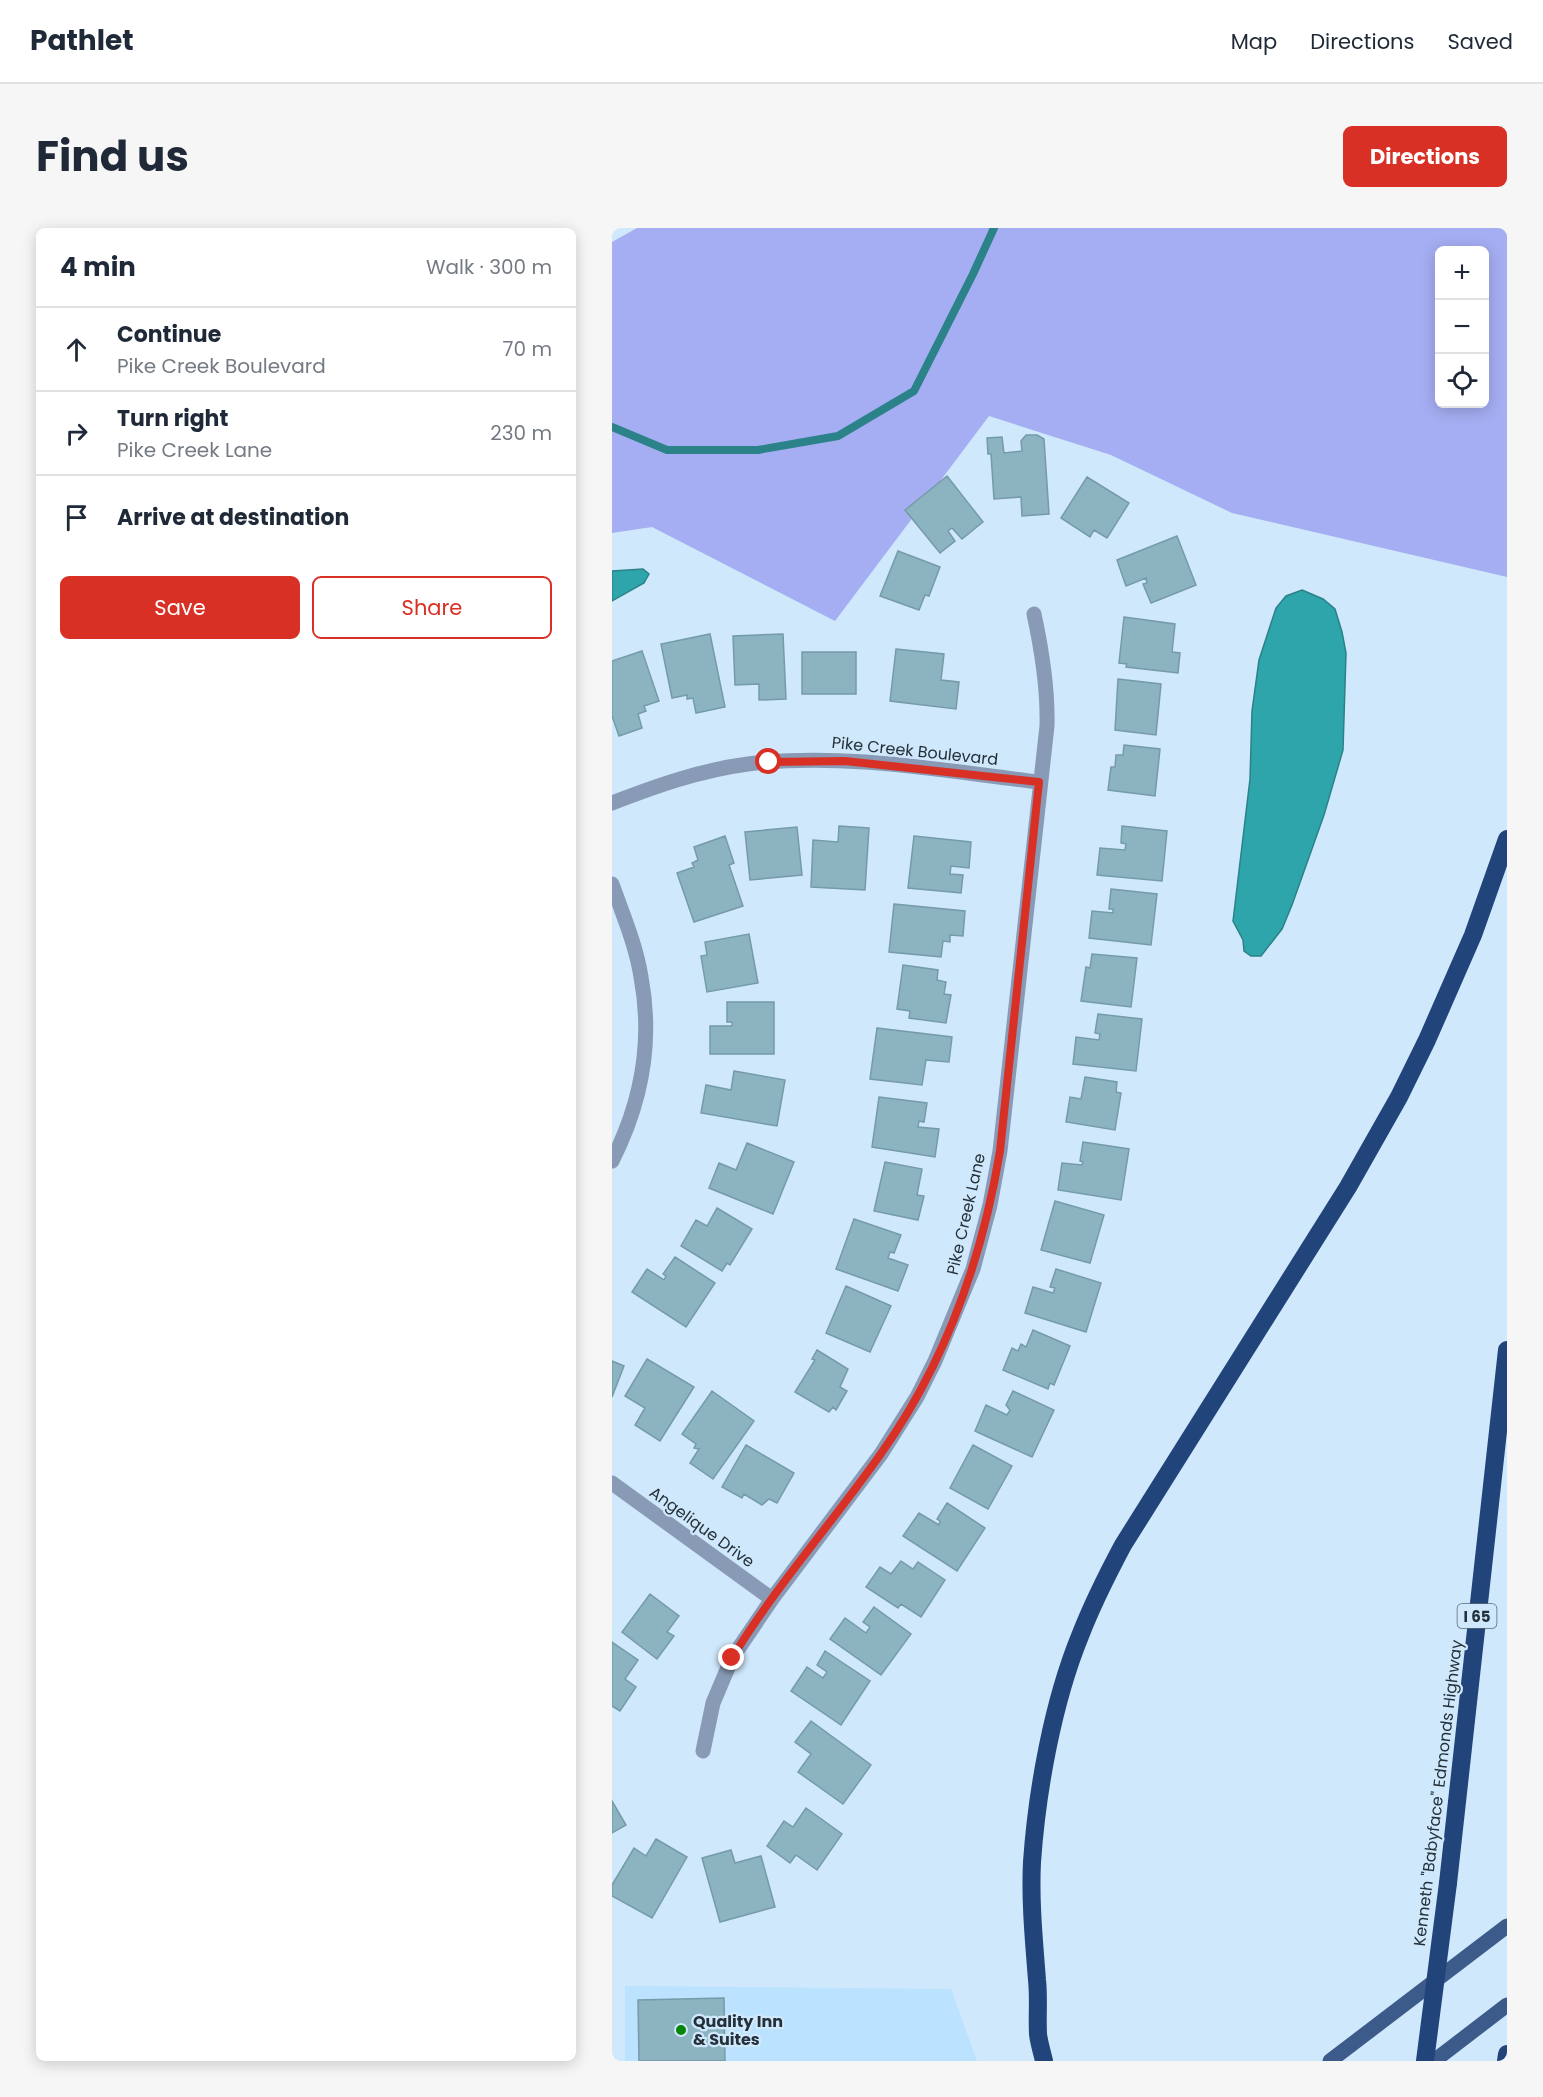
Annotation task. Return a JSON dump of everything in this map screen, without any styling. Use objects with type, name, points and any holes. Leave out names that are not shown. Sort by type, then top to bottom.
[{"type":"highway","points":[[1044,2061],[1038,2035],[1038,1982],[1032,1903],[1032,1861],[1037,1804],[1056,1707],[1080,1635],[1123,1545],[1338,1203],[1399,1097],[1459,970],[1507,839]]},
{"type":"highway","name":"Kenneth \"Babyface\" Edmonds Highway","points":[[1425,2061],[1448,1883],[1507,1350]]},
{"type":"highway","points":[[1506,2061],[1507,2054]]},
{"type":"main road","points":[[1330,2061],[1507,1926]]},
{"type":"main road","points":[[1434,2061],[1507,2005]]},
{"type":"street","name":"Pike Creek Lane","points":[[703,1751],[712,1703],[727,1667],[740,1644],[881,1454],[911,1407],[944,1342],[973,1269],[990,1205],[1003,1124],[1048,703],[1034,614]]},
{"type":"street","name":"Pike Creek Boulevard","points":[[612,803],[700,773],[748,764],[777,762],[845,761],[1039,782]]},
{"type":"street","points":[[612,884],[636,953],[641,976],[646,1035],[644,1064],[635,1105],[612,1161]]},
{"type":"street","name":"Angelique Drive","points":[[612,1483],[772,1599]]},
{"type":"shaded area","points":[[637,228],[1507,228],[1507,577],[1232,513],[1111,455],[989,416],[835,621],[652,527],[612,533],[612,242]]},
{"type":"shaded area","points":[[643,569],[649,574],[644,583],[612,601],[612,571]]},
{"type":"shaded area","points":[[1302,590],[1323,599],[1335,609],[1342,632],[1346,653],[1343,750],[1324,815],[1282,929],[1261,956],[1251,956],[1244,951],[1243,940],[1233,921],[1250,779],[1252,711],[1259,660],[1276,608],[1286,596]]},
{"type":"shaded area","points":[[625,1986],[951,1989],[977,2061],[625,2061]]},
{"type":"building","points":[[1026,435],[1037,435],[1044,439],[1049,514],[1022,516],[1021,497],[994,499],[991,454],[988,454],[987,438],[1002,437],[1004,453],[1022,451],[1021,441]]},
{"type":"building","points":[[947,476],[983,522],[962,539],[952,528],[948,531],[955,541],[940,553],[905,510]]},
{"type":"building","points":[[1087,477],[1129,503],[1107,538],[1094,530],[1090,537],[1061,518]]},
{"type":"building","points":[[1177,536],[1196,585],[1151,603],[1143,584],[1147,583],[1146,578],[1126,586],[1117,560]]},
{"type":"building","points":[[898,551],[940,567],[929,596],[925,595],[919,610],[880,596]]},
{"type":"building","points":[[1124,617],[1175,624],[1172,652],[1180,653],[1178,673],[1126,667],[1127,664],[1119,663]]},
{"type":"building","points":[[710,634],[725,707],[696,713],[693,698],[687,699],[687,695],[672,698],[661,644]]},
{"type":"building","points":[[783,634],[786,699],[759,700],[759,684],[735,685],[733,636]]},
{"type":"building","points":[[896,649],[944,654],[941,680],[959,682],[956,709],[890,701]]},
{"type":"building","points":[[642,651],[659,701],[644,706],[646,711],[638,714],[642,728],[619,736],[612,716],[612,661]]},
{"type":"building","points":[[802,652],[856,652],[856,694],[802,694]]},
{"type":"building","points":[[1118,679],[1161,684],[1156,735],[1115,730]]},
{"type":"building","points":[[1124,745],[1160,749],[1155,796],[1108,790],[1111,767],[1115,767],[1116,755],[1123,755]]},
{"type":"building","points":[[839,826],[869,828],[865,890],[811,887],[813,840],[838,842]]},
{"type":"building","points":[[1122,826],[1167,831],[1162,881],[1097,875],[1100,848],[1125,850],[1126,844],[1121,843]]},
{"type":"building","points":[[797,827],[802,875],[750,880],[745,832]]},
{"type":"building","points":[[725,836],[734,863],[729,865],[743,906],[694,922],[677,873],[694,867],[692,863],[698,860],[694,847]]},
{"type":"building","points":[[914,836],[971,842],[969,868],[951,866],[950,874],[963,875],[961,893],[908,888]]},
{"type":"building","points":[[1111,889],[1157,894],[1151,945],[1089,938],[1092,911],[1113,913],[1113,909],[1109,909]]},
{"type":"building","points":[[894,904],[965,911],[963,936],[950,935],[950,942],[943,941],[941,957],[889,952]]},
{"type":"building","points":[[749,934],[758,983],[707,992],[701,956],[707,955],[705,942]]},
{"type":"building","points":[[1092,954],[1137,958],[1131,1007],[1081,1001],[1086,967],[1090,968]]},
{"type":"building","points":[[903,965],[938,970],[937,980],[946,982],[944,994],[951,995],[946,1023],[909,1018],[910,1011],[897,1009]]},
{"type":"building","points":[[727,1002],[774,1002],[774,1054],[710,1054],[710,1026],[732,1026],[732,1022],[727,1022]]},
{"type":"building","points":[[1098,1014],[1142,1019],[1136,1071],[1073,1064],[1076,1037],[1099,1040],[1100,1034],[1095,1033]]},
{"type":"building","points":[[877,1028],[952,1037],[949,1062],[926,1060],[922,1085],[870,1079]]},
{"type":"building","points":[[734,1071],[785,1080],[777,1126],[701,1113],[706,1085],[731,1090]]},
{"type":"building","points":[[1085,1077],[1117,1082],[1116,1092],[1121,1093],[1115,1130],[1066,1122],[1070,1097],[1081,1099]]},
{"type":"building","points":[[879,1097],[927,1103],[924,1122],[919,1121],[918,1127],[939,1129],[935,1157],[872,1147]]},
{"type":"building","points":[[1083,1142],[1129,1149],[1121,1200],[1058,1190],[1062,1163],[1082,1165],[1083,1162],[1080,1161]]},
{"type":"building","points":[[747,1143],[794,1162],[773,1214],[709,1188],[719,1163],[736,1170]]},
{"type":"building","points":[[885,1162],[922,1169],[917,1195],[924,1196],[918,1220],[874,1211]]},
{"type":"building","points":[[1055,1201],[1104,1215],[1090,1263],[1041,1250]]},
{"type":"building","points":[[717,1208],[752,1229],[730,1265],[727,1263],[722,1271],[681,1246],[696,1220],[707,1226]]},
{"type":"building","points":[[854,1219],[901,1235],[894,1253],[890,1252],[888,1258],[908,1265],[898,1291],[836,1269]]},
{"type":"building","points":[[675,1257],[715,1283],[686,1327],[632,1292],[647,1269],[664,1280],[666,1276],[663,1274]]},
{"type":"building","points":[[1056,1269],[1101,1283],[1086,1332],[1025,1313],[1033,1287],[1053,1293],[1055,1288],[1050,1287]]},
{"type":"building","points":[[846,1286],[891,1306],[870,1352],[826,1333]]},
{"type":"building","points":[[1033,1330],[1070,1346],[1054,1385],[1050,1383],[1048,1389],[1003,1370],[1012,1348],[1018,1351],[1021,1344],[1026,1347]]},
{"type":"building","points":[[817,1350],[848,1369],[840,1387],[847,1391],[836,1410],[833,1407],[829,1412],[795,1392],[815,1360],[812,1359]]},
{"type":"building","points":[[647,1359],[694,1387],[660,1441],[635,1425],[645,1408],[625,1396]]},
{"type":"building","points":[[612,1361],[624,1366],[612,1397]]},
{"type":"building","points":[[712,1391],[754,1421],[713,1479],[690,1463],[699,1449],[694,1448],[696,1444],[682,1434]]},
{"type":"building","points":[[1013,1391],[1054,1410],[1032,1457],[975,1431],[986,1405],[1007,1415],[1010,1410],[1006,1405]]},
{"type":"building","points":[[746,1445],[794,1473],[777,1503],[769,1499],[762,1505],[744,1494],[742,1498],[722,1487]]},
{"type":"building","points":[[973,1445],[1012,1466],[988,1509],[950,1488]]},
{"type":"building","points":[[947,1503],[985,1528],[957,1571],[903,1536],[919,1513],[939,1525],[940,1521],[937,1519]]},
{"type":"building","points":[[901,1561],[913,1569],[918,1562],[945,1580],[921,1617],[901,1604],[898,1608],[866,1587],[880,1567],[891,1574]]},
{"type":"building","points":[[650,1594],[679,1616],[667,1632],[674,1636],[657,1659],[622,1632]]},
{"type":"building","points":[[874,1607],[911,1634],[881,1675],[830,1639],[845,1618],[866,1633],[870,1627],[863,1622]]},
{"type":"building","points":[[612,1642],[638,1660],[625,1679],[636,1687],[620,1711],[612,1706]]},
{"type":"building","points":[[825,1651],[870,1681],[841,1725],[791,1691],[807,1667],[823,1678],[827,1672],[817,1665]]},
{"type":"building","points":[[811,1721],[871,1765],[843,1804],[798,1772],[811,1754],[795,1742]]},
{"type":"building","points":[[612,1801],[626,1825],[612,1833]]},
{"type":"building","points":[[806,1808],[842,1834],[817,1870],[796,1855],[790,1863],[767,1846],[784,1821],[793,1827]]},
{"type":"building","points":[[656,1839],[687,1857],[652,1918],[612,1896],[612,1885],[634,1848],[646,1856]]},
{"type":"building","points":[[731,1850],[735,1863],[761,1856],[775,1907],[720,1922],[702,1858]]},
{"type":"building","name":"Quality Inn & Suites","points":[[724,1998],[725,2061],[639,2061],[638,2000]]},
{"type":"waterway","points":[[612,427],[667,450],[758,450],[838,436],[914,391],[994,228]]},
{"type":"place","name":"Quality Inn & Suites","points":[[681,2030]]},
{"type":"route","points":[[732,1658],[772,1599],[900,1426],[935,1361],[967,1288],[990,1205],[1000,1151],[1039,782],[845,761],[769,762]]}]
